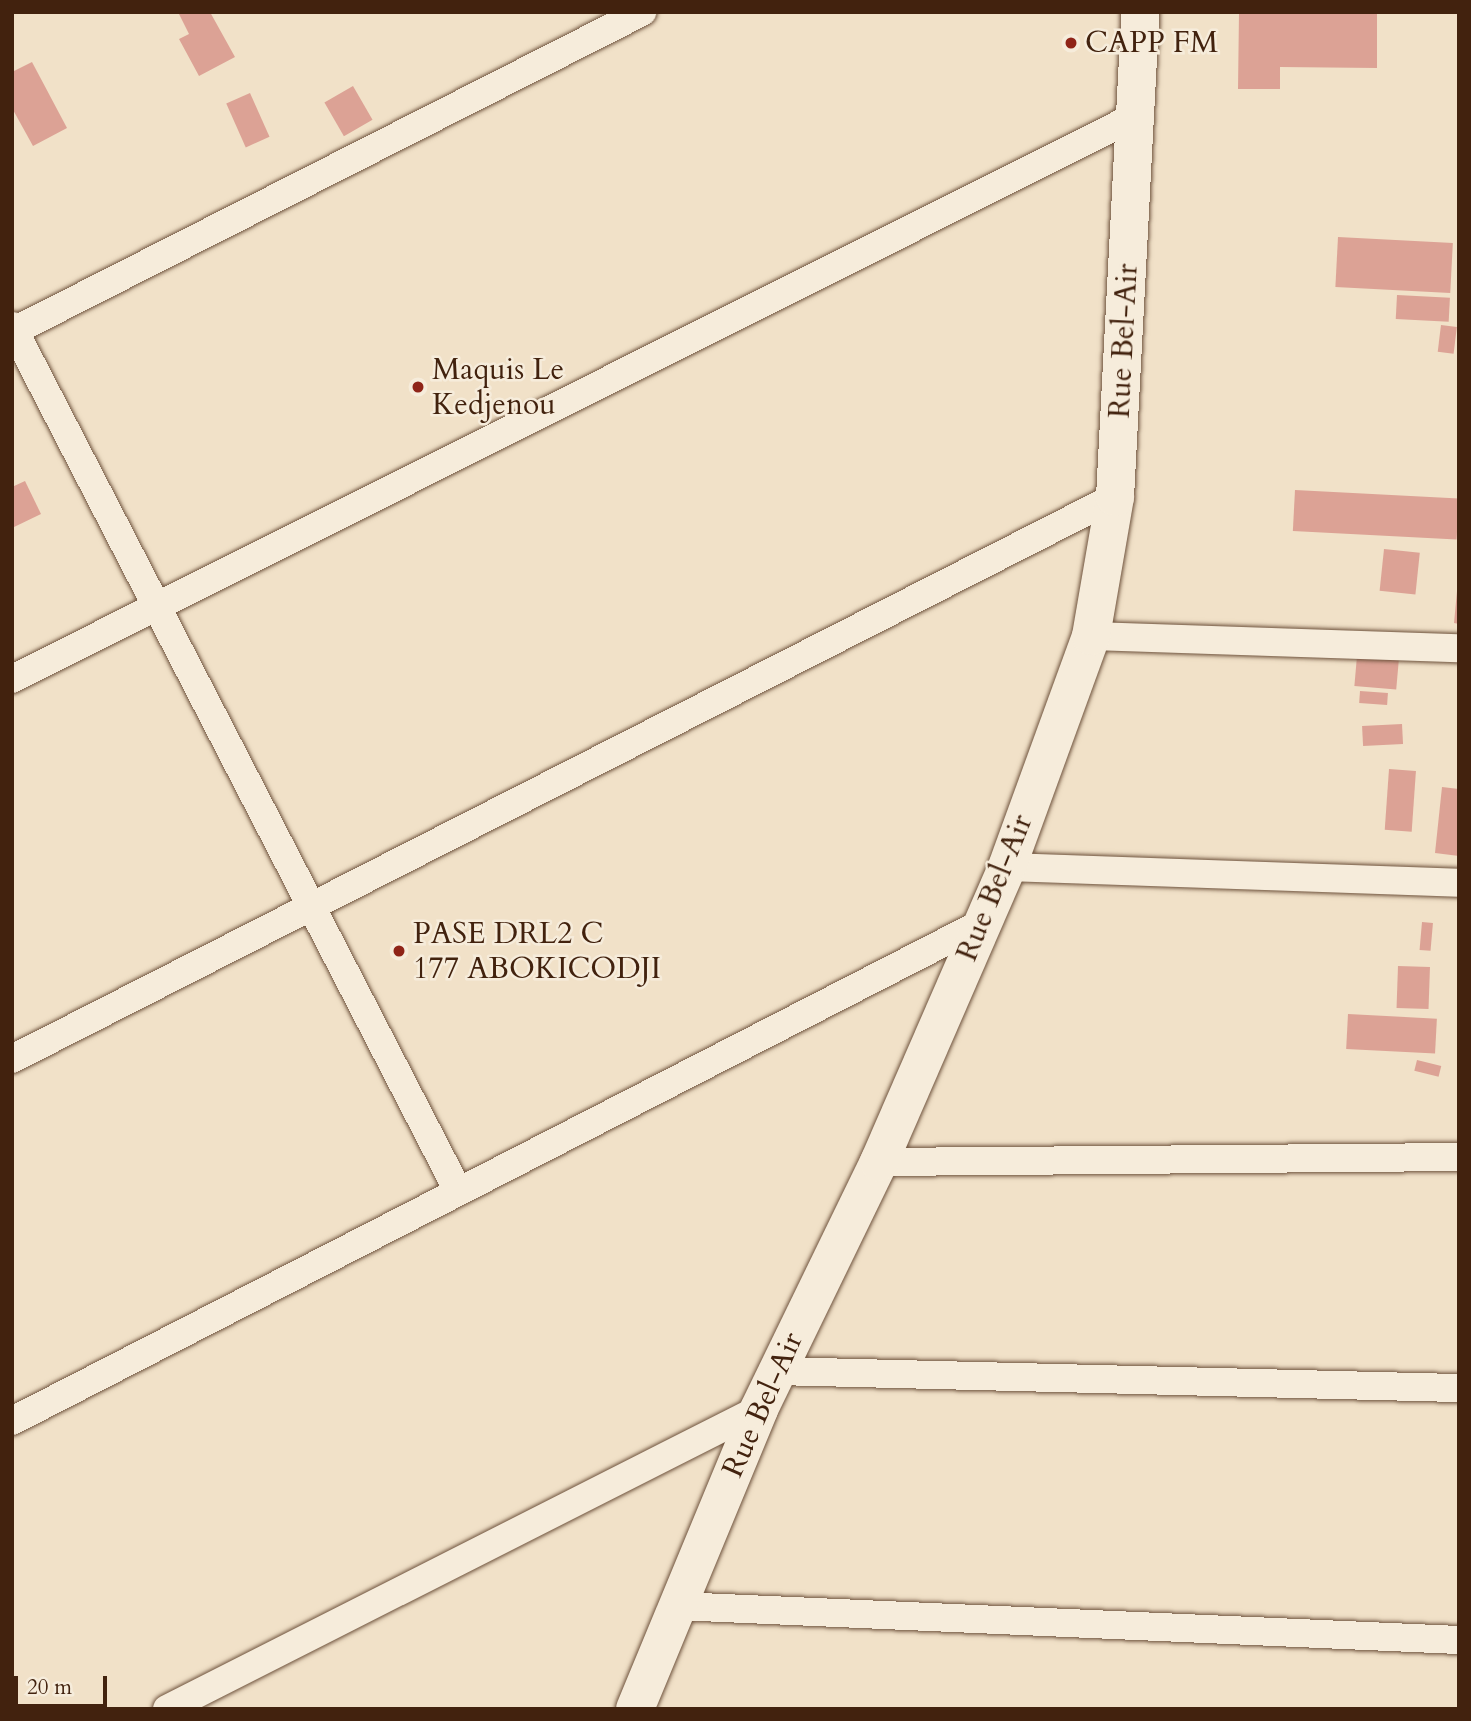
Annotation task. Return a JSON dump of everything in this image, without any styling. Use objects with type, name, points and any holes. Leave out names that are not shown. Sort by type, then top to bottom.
[{"type":"main road","name":"Rue Bel-Air","points":[[635,1709],[759,1409],[879,1162],[1007,867],[1091,636],[1115,497],[1140,12]]},
{"type":"street","points":[[458,1191],[13,330],[642,12]]},
{"type":"street","points":[[12,679],[1136,116]]},
{"type":"street","points":[[12,1059],[1115,497]]},
{"type":"street","points":[[1091,636],[1459,648]]},
{"type":"street","points":[[1007,867],[1459,883]]},
{"type":"street","points":[[12,1421],[982,923]]},
{"type":"street","points":[[879,1162],[1459,1157]]},
{"type":"street","points":[[776,1371],[1459,1388]]},
{"type":"street","points":[[167,1709],[759,1409]]},
{"type":"street","points":[[677,1606],[1459,1640]]},
{"type":"building","points":[[178,12],[210,12],[235,57],[199,76],[179,39],[189,34]]},
{"type":"building","points":[[1239,12],[1377,12],[1377,68],[1280,67],[1280,89],[1238,89]]},
{"type":"building","points":[[32,62],[67,128],[33,146],[12,108],[12,72]]},
{"type":"building","points":[[353,86],[372,120],[344,136],[324,102]]},
{"type":"building","points":[[250,93],[270,137],[246,147],[226,104]]},
{"type":"building","points":[[1338,237],[1453,243],[1450,293],[1335,287]]},
{"type":"building","points":[[1397,295],[1450,298],[1449,322],[1396,319]]},
{"type":"building","points":[[1441,325],[1457,327],[1454,354],[1438,352]]},
{"type":"building","points":[[25,481],[41,514],[12,528],[12,487]]},
{"type":"building","points":[[1295,490],[1459,499],[1457,540],[1293,531]]},
{"type":"building","points":[[1384,549],[1420,553],[1415,595],[1380,591]]},
{"type":"building","points":[[1459,591],[1459,624],[1454,623]]},
{"type":"building","points":[[1357,656],[1399,660],[1396,690],[1354,686]]},
{"type":"building","points":[[1360,691],[1388,693],[1387,705],[1359,703]]},
{"type":"building","points":[[1402,724],[1403,744],[1363,746],[1362,726]]},
{"type":"building","points":[[1389,769],[1416,771],[1412,832],[1385,830]]},
{"type":"building","points":[[1442,787],[1459,789],[1459,856],[1435,853]]},
{"type":"building","points":[[1422,922],[1433,923],[1431,951],[1420,950]]},
{"type":"building","points":[[1398,966],[1430,967],[1429,1009],[1397,1008]]},
{"type":"building","points":[[1348,1014],[1437,1019],[1435,1054],[1346,1049]]},
{"type":"building","points":[[1417,1060],[1441,1066],[1439,1077],[1414,1071]]},
{"type":"place","name":"CAPP FM","points":[[1071,43]]},
{"type":"place","name":"Maquis Le Kedjenou","points":[[418,387]]},
{"type":"place","name":"PASE DRL2 C 177 ABOKICODJI","points":[[399,951]]}]
